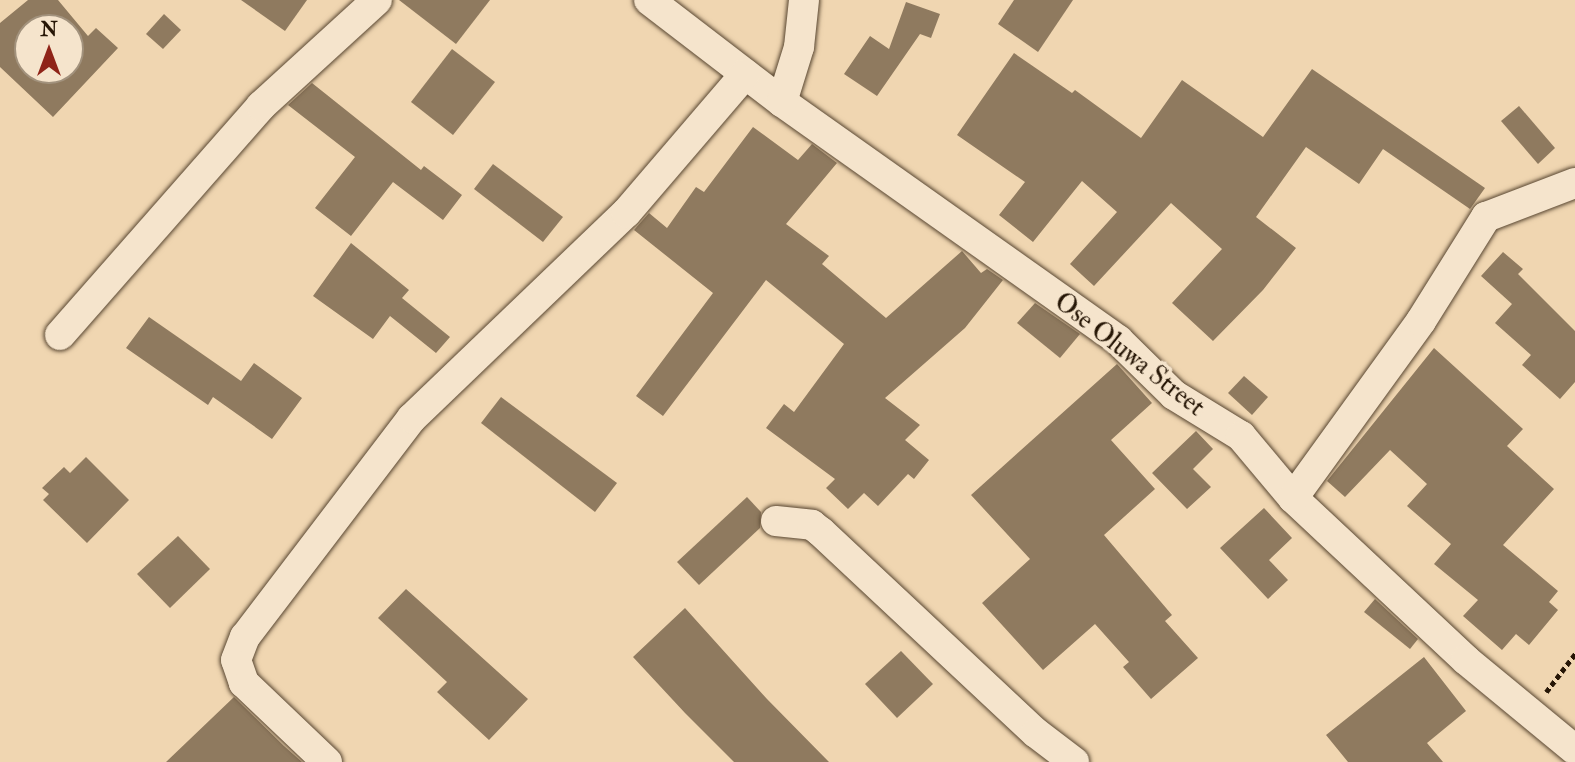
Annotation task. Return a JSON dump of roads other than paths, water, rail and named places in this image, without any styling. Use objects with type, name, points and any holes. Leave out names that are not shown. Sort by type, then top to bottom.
[{"type":"street","points":[[60,335],[261,106],[377,0]]},
{"type":"street","name":"Ose Oluwa Street","points":[[649,0],[782,102],[1118,340],[1174,395],[1241,436],[1293,498],[1466,660],[1575,750]]},
{"type":"street","points":[[782,102],[799,47],[804,0]]},
{"type":"street","points":[[327,762],[244,683],[236,660],[245,638],[412,418],[626,213],[745,75]]},
{"type":"street","points":[[1293,498],[1421,321],[1486,217],[1575,183]]},
{"type":"street","points":[[776,521],[812,525],[821,532],[1016,714],[1074,762]]}]
